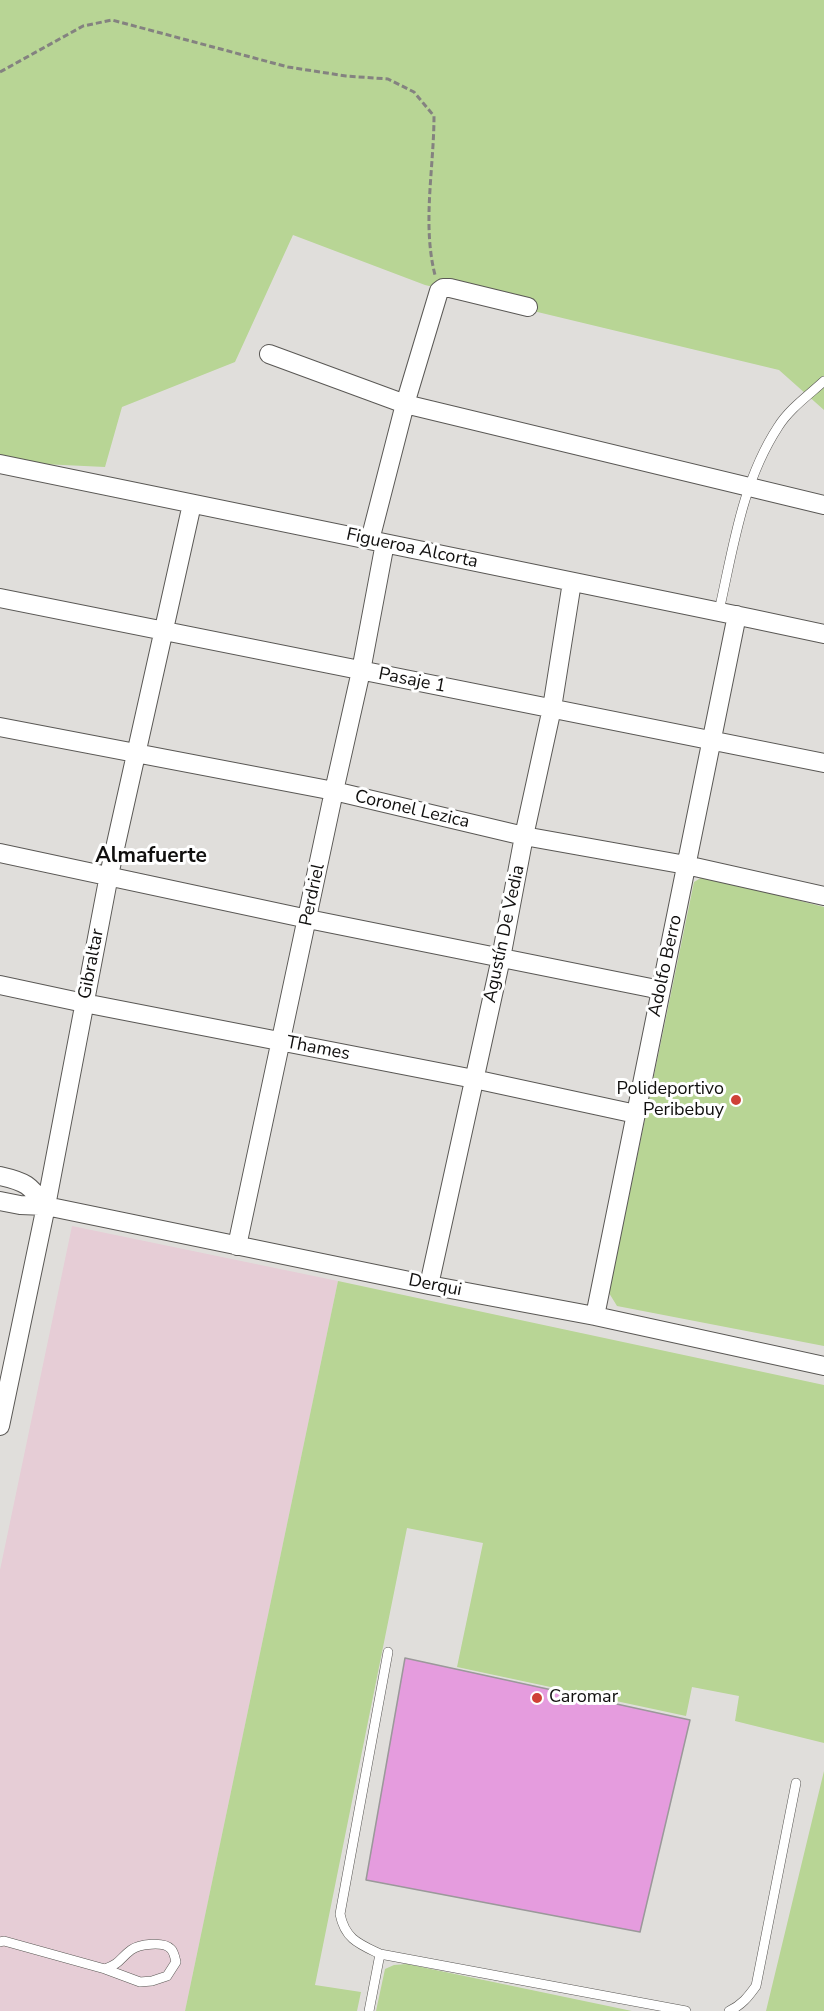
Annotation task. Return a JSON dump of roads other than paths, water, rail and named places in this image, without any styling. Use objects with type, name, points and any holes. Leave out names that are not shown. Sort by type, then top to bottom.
[{"type":"street","name":"Perdriel","points":[[237,1246],[361,671],[377,542],[405,405],[439,291],[443,288],[450,288],[528,307]]},
{"type":"street","points":[[268,354],[405,405],[824,505]]},
{"type":"street","name":"Figueroa Alcorta","points":[[0,464],[824,634]]},
{"type":"street","name":"Gibraltar","points":[[0,1426],[4,1383],[46,1206],[109,875],[192,504]]},
{"type":"street","name":"Agustín De Vedia","points":[[429,1285],[501,958],[524,836],[552,708],[572,582]]},
{"type":"street","name":"Pasaje 1","points":[[0,598],[824,763]]},
{"type":"street","name":"Adolfo Berro","points":[[594,1316],[712,741],[728,613]]},
{"type":"street","name":"Coronel Lezica","points":[[0,727],[334,791],[524,836],[686,865],[824,896]]},
{"type":"street","points":[[0,853],[308,919],[661,990]]},
{"type":"street","name":"Thames","points":[[0,985],[474,1079],[636,1114]]},
{"type":"street","points":[[0,1176],[23,1181],[31,1187],[46,1206]]},
{"type":"street","name":"Derqui","points":[[0,1201],[20,1205],[46,1206],[429,1285],[594,1316],[824,1366]]},
{"type":"lane","points":[[728,613],[744,500],[757,467],[778,426],[824,381]]},
{"type":"lane","points":[[388,1652],[340,1914],[347,1933],[359,1944],[381,1954],[686,2011]]},
{"type":"lane","points":[[729,2011],[739,2007],[756,1986],[796,1783]]},
{"type":"lane","points":[[0,1941],[140,1982],[168,1976],[176,1962],[173,1950],[167,1945],[150,1944],[132,1948],[117,1965],[105,1970]]},
{"type":"lane","points":[[369,2011],[381,1954]]},
{"type":"place","name":"Polideportivo Peribebuy","points":[[736,1100]]},
{"type":"place","name":"Caromar","points":[[537,1698]]},
{"type":"district","name":"Almafuerte","points":[[151,857]]}]
